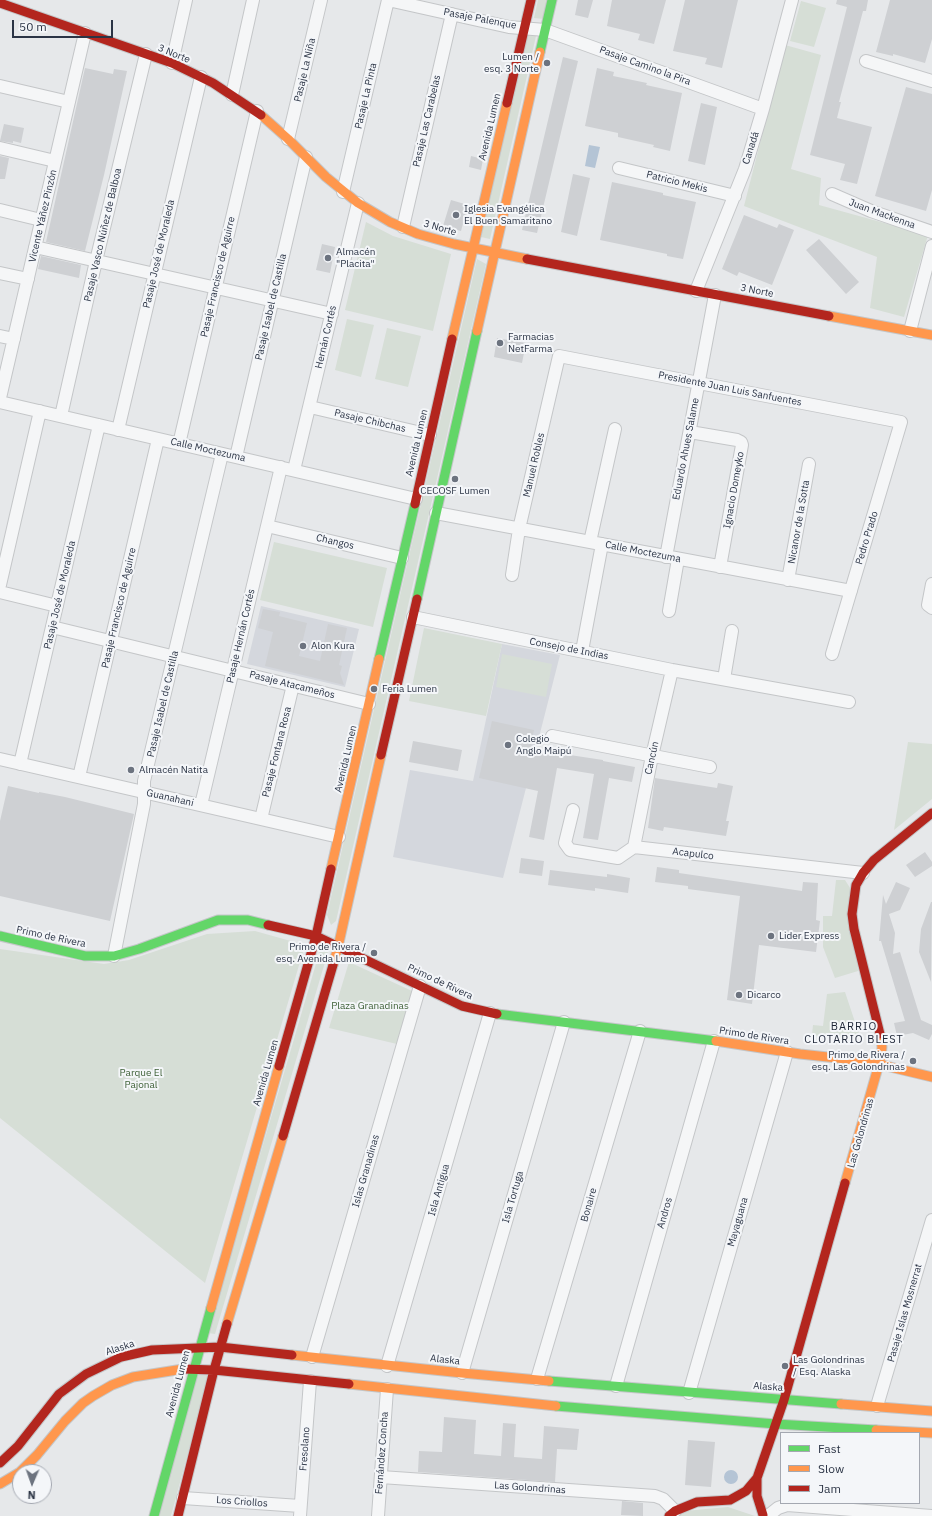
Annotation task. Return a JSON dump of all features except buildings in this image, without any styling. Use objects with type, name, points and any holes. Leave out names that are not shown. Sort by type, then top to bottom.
[{"type":"street","points":[[172,63],[186,0]]},
{"type":"street","points":[[232,95],[253,0]]},
{"type":"street","name":"Pasaje La Niña","points":[[288,139],[321,0]]},
{"type":"street","name":"Pasaje Palenque","points":[[388,0],[509,27],[525,28]]},
{"type":"street","name":"Pasaje La Pinta","points":[[343,192],[388,0]]},
{"type":"street","name":"Avenida Lumen","points":[[154,1516],[316,936],[531,0]]},
{"type":"street","points":[[178,1516],[220,1348],[338,947],[552,0]]},
{"type":"street","name":"Canadá","points":[[696,291],[734,196],[754,140],[792,0]]},
{"type":"street","name":"3 Norte","points":[[0,3],[172,63],[201,77],[257,111],[343,192],[379,216],[403,228],[435,239],[494,253],[932,335]]},
{"type":"street","name":"Pasaje Las Carabelas","points":[[403,228],[452,14]]},
{"type":"street","name":"Pasaje Camino la Pira","points":[[525,28],[545,30],[763,109]]},
{"type":"street","name":"Vicente Yáñez Pinzón","points":[[0,398],[85,33]]},
{"type":"street","name":"Pasaje Vasco Núñez de Balboa","points":[[61,416],[96,261],[146,54]]},
{"type":"street","points":[[866,61],[932,81]]},
{"type":"street","name":"Pasaje José de Moraleda","points":[[118,430],[201,77]]},
{"type":"street","points":[[0,86],[69,102]]},
{"type":"street","name":"Pasaje Francisco de Aguirre","points":[[179,444],[257,111]]},
{"type":"street","points":[[0,148],[55,161]]},
{"type":"street","name":"Pasaje Isabel de Castilla","points":[[236,457],[306,157]]},
{"type":"street","name":"Patricio Mekis","points":[[619,168],[734,196]]},
{"type":"street","name":"Juan Mackenna","points":[[832,194],[871,211],[932,232]]},
{"type":"street","name":"Hernán Cortés","points":[[294,470],[358,203]]},
{"type":"street","points":[[0,210],[42,220]]},
{"type":"street","points":[[910,331],[932,246]]},
{"type":"street","points":[[35,247],[332,314]]},
{"type":"street","points":[[0,273],[28,280]]},
{"type":"street","name":"Eduardo Ahues Salame","points":[[669,611],[672,558],[690,432],[716,294]]},
{"type":"street","points":[[0,336],[14,339]]},
{"type":"street","name":"Presidente Juan Luis Sanfuentes","points":[[560,356],[901,422]]},
{"type":"street","name":"Manuel Robles","points":[[512,575],[519,529],[560,356]]},
{"type":"street","name":"Calle Moctezuma","points":[[0,402],[416,499]]},
{"type":"street","name":"Pasaje Chibchas","points":[[310,407],[430,435]]},
{"type":"street","points":[[0,586],[40,412]]},
{"type":"street","name":"Pedro Prado","points":[[832,654],[901,422]]},
{"type":"street","name":"Pasaje José de Moraleda","points":[[20,764],[99,425]]},
{"type":"street","points":[[582,651],[596,543],[615,429]]},
{"type":"street","name":"Ignacio Domeyko","points":[[690,432],[737,440],[741,442],[742,445],[720,567]]},
{"type":"street","name":"Pasaje Francisco de Aguirre","points":[[79,778],[158,439]]},
{"type":"street","name":"Pasaje Isabel de Castilla","points":[[114,956],[144,804],[144,781],[222,454]]},
{"type":"street","name":"Nicanor de la Sotta","points":[[788,580],[809,464]]},
{"type":"street","name":"Pasaje Hernán Cortés","points":[[201,805],[281,467]]},
{"type":"street","name":"Calle Moctezuma","points":[[436,513],[851,591]]},
{"type":"street","name":"Changos","points":[[267,526],[402,558]]},
{"type":"street","points":[[932,584],[928,605],[932,608]]},
{"type":"street","points":[[0,592],[57,606]]},
{"type":"street","name":"Consejo de Indias","points":[[413,617],[672,670],[724,678],[850,702]]},
{"type":"street","name":"Pasaje Atacameños","points":[[52,627],[369,704]]},
{"type":"street","points":[[724,678],[732,630]]},
{"type":"street","name":"Cancún","points":[[634,847],[652,756],[672,670]]},
{"type":"street","name":"Pasaje Fontana Rosa","points":[[261,819],[293,685]]},
{"type":"street","points":[[552,736],[710,767]]},
{"type":"street","name":"Guanahani","points":[[0,759],[339,837]]},
{"type":"street","points":[[573,810],[565,843],[570,850],[618,858],[634,847]]},
{"type":"street","name":"Las Golondrinas","points":[[757,1478],[784,1400],[880,1063],[882,1047],[878,1022],[854,929],[852,914],[856,885],[863,873],[886,849],[932,813]]},
{"type":"street","name":"Acapulco","points":[[634,847],[863,873]]},
{"type":"street","name":"Primo de Rivera","points":[[0,936],[85,956],[114,956],[139,949],[218,920],[248,920],[316,936],[462,1006],[474,1010],[714,1040],[787,1052],[880,1063],[932,1076]]},
{"type":"street","name":"Islas Granadinas","points":[[312,1357],[420,986]]},
{"type":"street","name":"Isla Antigua","points":[[387,1366],[490,1013]]},
{"type":"street","name":"Isla Tortuga","points":[[462,1373],[564,1022]]},
{"type":"street","name":"Bonaire","points":[[537,1379],[640,1031]]},
{"type":"street","name":"Andros","points":[[616,1386],[714,1040]]},
{"type":"street","name":"Mayaguana","points":[[689,1393],[787,1052]]},
{"type":"street","name":"Pasaje Islas Mosnerrat","points":[[877,1406],[932,1220]]},
{"type":"street","name":"Alaska","points":[[0,1463],[18,1446],[59,1394],[86,1374],[108,1362],[136,1353],[161,1349],[200,1347],[220,1348],[462,1373],[689,1393],[932,1411]]},
{"type":"street","points":[[28,1464],[74,1411],[102,1390],[133,1377],[167,1370],[194,1369],[578,1408],[776,1424],[915,1432]]},
{"type":"street","name":"Fresolano","points":[[300,1511],[310,1381]]},
{"type":"street","name":"Fernández Concha","points":[[378,1516],[387,1389]]},
{"type":"street","points":[[920,1432],[932,1433]]},
{"type":"street","points":[[0,1484],[12,1477]]},
{"type":"street","name":"Las Golondrinas","points":[[380,1477],[655,1496],[662,1499],[672,1514]]},
{"type":"street","points":[[730,1500],[746,1491],[757,1478]]},
{"type":"street","points":[[757,1478],[757,1496],[765,1516]]},
{"type":"street","name":"Los Criollos","points":[[183,1498],[300,1511]]},
{"type":"street","points":[[672,1514],[697,1502],[730,1500],[748,1505],[765,1516]]},
{"type":"street","points":[[765,1516],[778,1508],[787,1505],[932,1516]]},
{"type":"shaded area","name":"Alon Kura","points":[[261,606],[359,629],[345,687],[247,664]]},
{"type":"shaded area","name":"Colegio Anglo Maipú","points":[[502,644],[560,655],[503,878],[393,857],[410,770],[473,781]]},
{"type":"green space","points":[[538,0],[548,0],[544,19],[534,18]]},
{"type":"green space","points":[[801,1],[826,8],[814,47],[790,41]]},
{"type":"green space","points":[[527,34],[536,36],[490,239],[481,237]]},
{"type":"green space","points":[[785,45],[821,55],[791,169],[821,178],[819,205],[928,235],[904,317],[870,308],[877,257],[744,206]]},
{"type":"green space","points":[[366,222],[393,236],[451,254],[433,331],[345,310]]},
{"type":"green space","points":[[477,259],[486,264],[336,921],[331,925],[327,915]]},
{"type":"green space","points":[[347,319],[374,325],[361,377],[335,370]]},
{"type":"green space","points":[[387,328],[421,336],[408,387],[375,379]]},
{"type":"green space","points":[[274,542],[387,568],[373,627],[260,600]]},
{"type":"green space","points":[[424,628],[502,644],[486,716],[409,701]]},
{"type":"green space","points":[[502,654],[552,664],[546,697],[496,687]]},
{"type":"green space","points":[[908,742],[932,744],[932,799],[894,830]]},
{"type":"green space","points":[[836,880],[845,880],[852,891],[858,971],[835,978],[823,947],[823,916],[832,916]]},
{"type":"green space","name":"Parque El Pajonal","points":[[255,931],[305,945],[205,1283],[0,1118],[0,949],[104,964],[129,960],[207,934]]},
{"type":"green space","points":[[325,948],[328,952],[215,1334],[208,1333],[320,950]]},
{"type":"green space","name":"Plaza Granadinas","points":[[349,962],[412,991],[397,1044],[329,1028]]},
{"type":"green space","points":[[845,992],[859,1034],[853,1040],[812,1035],[813,1025],[823,1026],[827,994]]},
{"type":"green space","points":[[198,1369],[210,1370],[171,1516],[158,1516]]},
{"type":"green space","points":[[728,1507],[755,1516],[678,1516],[685,1511]]},
{"type":"water","points":[[589,145],[600,147],[595,168],[585,166]]},
{"type":"water","points":[[728,1470],[734,1470],[738,1474],[738,1480],[734,1484],[728,1484],[724,1480],[724,1474]]},
{"type":"traffic: fast","points":[[540,52],[552,0]]},
{"type":"traffic: fast","points":[[417,599],[477,331]]},
{"type":"traffic: fast","points":[[379,659],[415,504]]},
{"type":"traffic: fast","points":[[0,936],[85,956],[114,956],[139,949],[218,920],[248,920],[268,925]]},
{"type":"traffic: fast","points":[[497,1014],[716,1041]]},
{"type":"traffic: fast","points":[[154,1516],[211,1308]]},
{"type":"traffic: fast","points":[[549,1381],[841,1404]]},
{"type":"traffic: fast","points":[[556,1406],[776,1424],[876,1430]]},
{"type":"traffic: slow","points":[[477,331],[540,52]]},
{"type":"traffic: slow","points":[[452,339],[507,103]]},
{"type":"traffic: slow","points":[[261,115],[288,139],[326,177],[358,203],[390,222],[418,234],[454,244],[527,259]]},
{"type":"traffic: slow","points":[[829,316],[932,335]]},
{"type":"traffic: slow","points":[[331,869],[379,659]]},
{"type":"traffic: slow","points":[[333,965],[381,755]]},
{"type":"traffic: slow","points":[[845,1183],[881,1057],[882,1047],[880,1034]]},
{"type":"traffic: slow","points":[[716,1041],[800,1054],[865,1061],[932,1077]]},
{"type":"traffic: slow","points":[[211,1308],[279,1066]]},
{"type":"traffic: slow","points":[[227,1324],[283,1136]]},
{"type":"traffic: slow","points":[[292,1355],[549,1381]]},
{"type":"traffic: slow","points":[[28,1464],[65,1421],[83,1403],[93,1396],[112,1385],[133,1377],[183,1369]]},
{"type":"traffic: slow","points":[[349,1384],[556,1406]]},
{"type":"traffic: slow","points":[[841,1404],[932,1411]]},
{"type":"traffic: slow","points":[[876,1430],[913,1432]]},
{"type":"traffic: slow","points":[[920,1432],[932,1433]]},
{"type":"traffic: slow","points":[[0,1484],[12,1477]]},
{"type":"traffic: jam","points":[[507,103],[531,0]]},
{"type":"traffic: jam","points":[[0,3],[172,63],[213,83],[261,115]]},
{"type":"traffic: jam","points":[[527,259],[829,316]]},
{"type":"traffic: jam","points":[[415,504],[452,339]]},
{"type":"traffic: jam","points":[[381,755],[417,599]]},
{"type":"traffic: jam","points":[[880,1034],[854,929],[852,914],[856,885],[863,873],[874,860],[932,813]]},
{"type":"traffic: jam","points":[[279,1066],[316,936],[331,869]]},
{"type":"traffic: jam","points":[[268,925],[316,936],[462,1006],[497,1014]]},
{"type":"traffic: jam","points":[[283,1136],[333,965]]},
{"type":"traffic: jam","points":[[763,1515],[757,1496],[757,1478],[784,1400],[845,1183]]},
{"type":"traffic: jam","points":[[178,1516],[214,1370],[227,1324]]},
{"type":"traffic: jam","points":[[0,1463],[18,1446],[59,1394],[86,1374],[121,1357],[152,1350],[220,1347],[292,1355]]},
{"type":"traffic: jam","points":[[183,1369],[214,1370],[349,1384]]},
{"type":"traffic: jam","points":[[669,1516],[675,1511],[697,1502],[730,1500],[746,1491],[757,1478]]},
{"type":"place","name":"Lumen / esq. 3 Norte","points":[[547,63]]},
{"type":"place","name":"Iglesia Evangélica El Buen Samaritano","points":[[456,215]]},
{"type":"place","name":"Almacén \"Placita\"","points":[[328,258]]},
{"type":"place","name":"Farmacias NetFarma","points":[[500,343]]},
{"type":"place","name":"CECOSF Lumen","points":[[455,479]]},
{"type":"place","name":"Alon Kura","points":[[303,646]]},
{"type":"place","name":"Feria Lumen","points":[[374,689]]},
{"type":"place","name":"Colegio Anglo Maipú","points":[[508,745]]},
{"type":"place","name":"Almacén Natita","points":[[131,770]]},
{"type":"place","name":"Lider Express","points":[[771,936]]},
{"type":"place","name":"Primo de Rivera / esq. Avenida Lumen","points":[[374,953]]},
{"type":"place","name":"Dicarco","points":[[739,995]]},
{"type":"place","name":"Primo de Rivera / esq. Las Golondrinas","points":[[913,1061]]},
{"type":"place","name":"Las Golondrinas / Esq. Alaska","points":[[785,1366]]},
{"type":"district","name":"BARRIO CLOTARIO BLEST","points":[[854,1033]]}]
